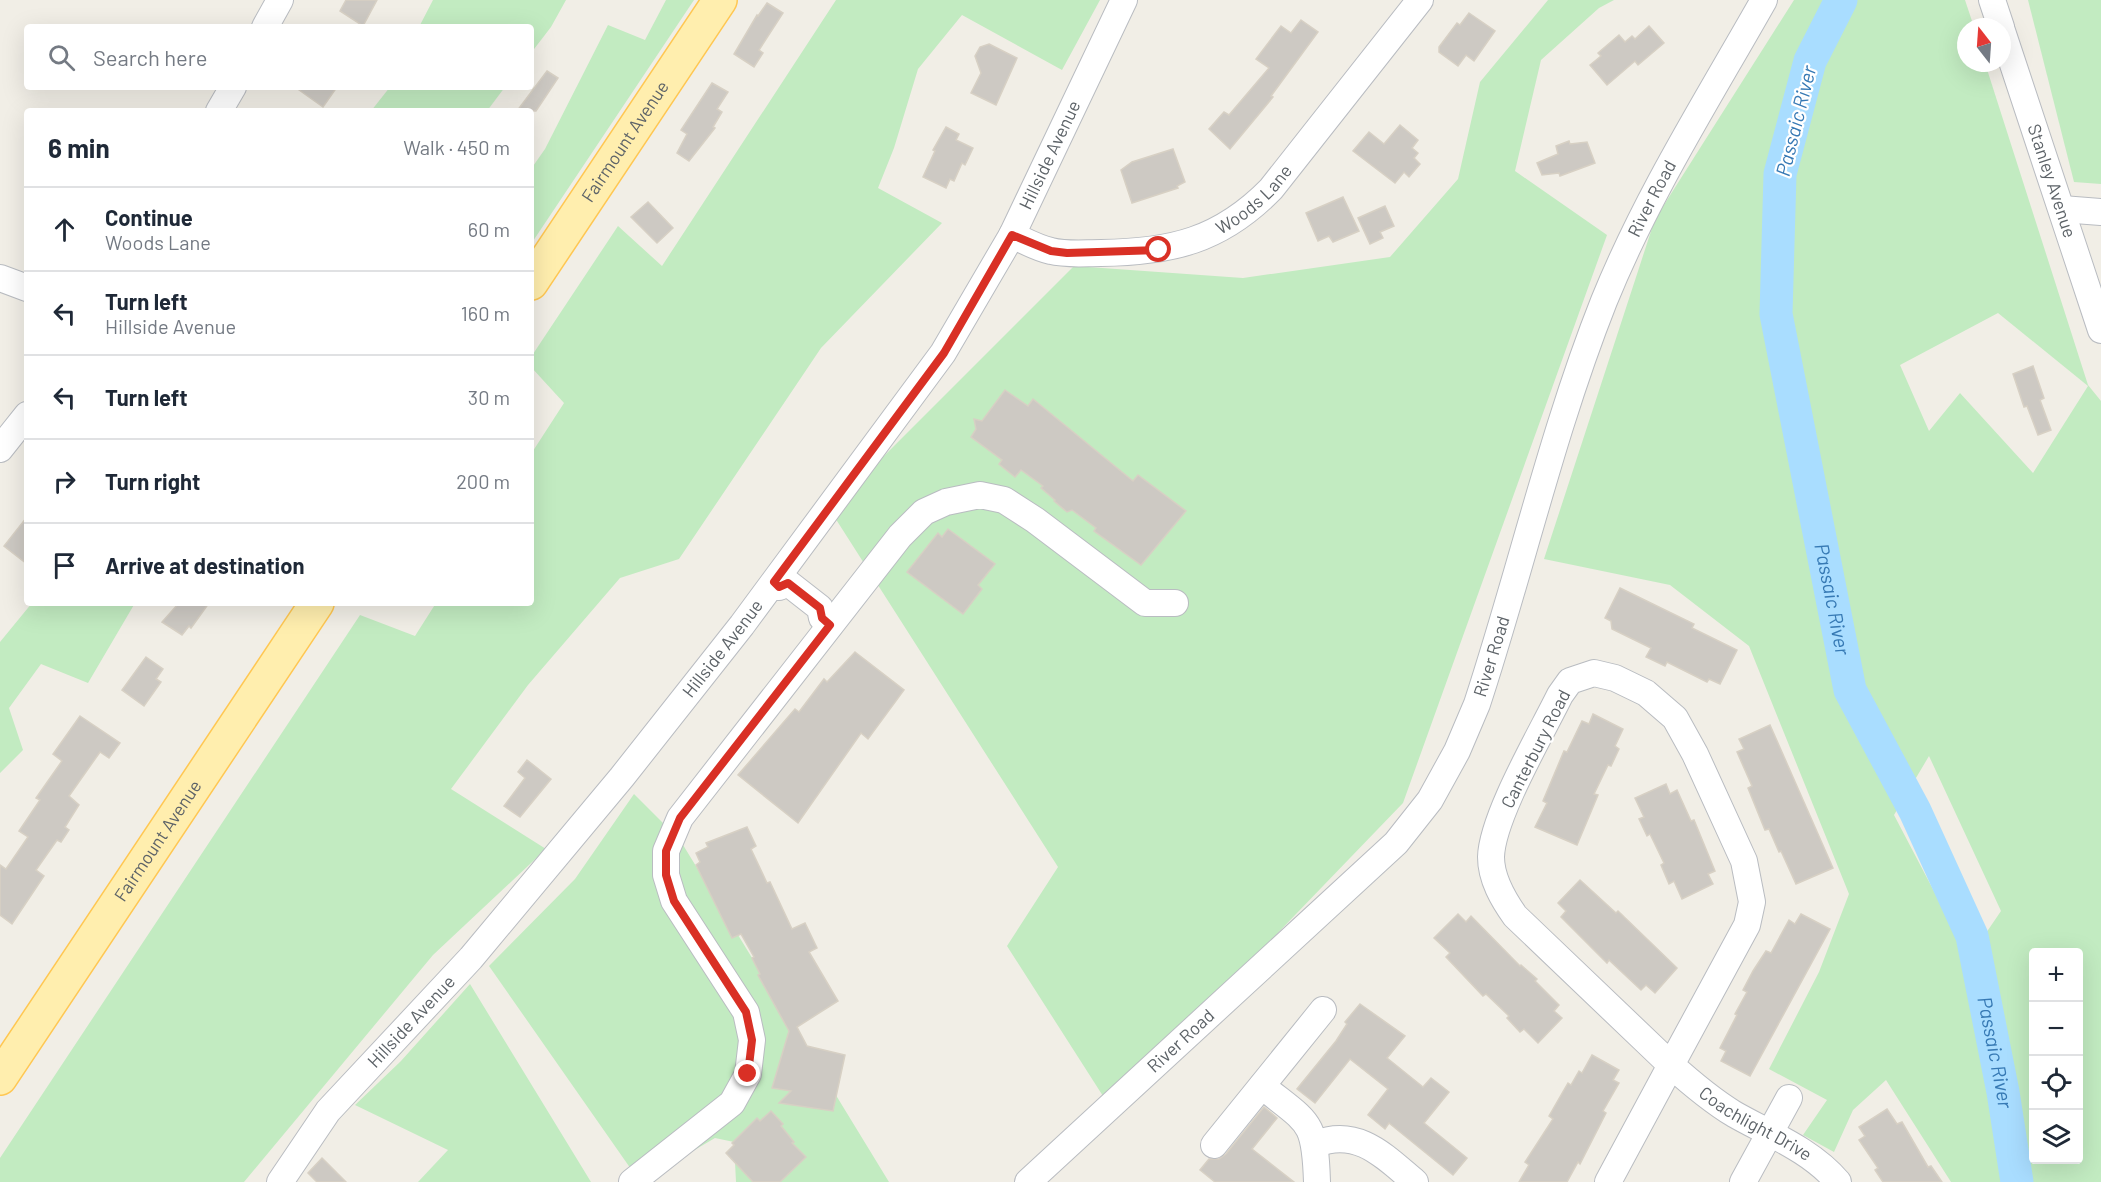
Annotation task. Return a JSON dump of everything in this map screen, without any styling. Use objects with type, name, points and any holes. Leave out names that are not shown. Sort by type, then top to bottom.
[{"type":"main road","name":"Fairmount Avenue","points":[[534,279],[720,0]]},
{"type":"main road","name":"Fairmount Avenue","points":[[0,1078],[315,606]]},
{"type":"street","points":[[267,24],[280,0]]},
{"type":"street","name":"Hillside Avenue","points":[[280,1182],[328,1111],[495,931],[777,584],[944,353],[1012,235],[1124,0]]},
{"type":"street","name":"Woods Lane","points":[[1012,235],[1051,251],[1067,253],[1159,250],[1212,234],[1241,216],[1271,189],[1420,0]]},
{"type":"street","name":"River Road","points":[[1028,1182],[1373,867],[1430,800],[1456,752],[1477,704],[1566,405],[1605,299],[1642,213],[1764,0]]},
{"type":"street","name":"Stanley Avenue","points":[[1992,0],[1998,18]]},
{"type":"street","name":"Stanley Avenue","points":[[2011,59],[2101,330]]},
{"type":"street","points":[[221,108],[231,90]]},
{"type":"street","points":[[2062,209],[2101,212]]},
{"type":"street","points":[[0,278],[24,287]]},
{"type":"street","points":[[0,450],[24,419]]},
{"type":"street","points":[[632,1182],[732,1103],[748,1074],[752,1040],[746,1012],[674,901],[666,875],[666,851],[680,818],[826,622],[900,536],[924,512],[946,502],[980,495],[1004,500],[1028,515],[1145,603],[1175,603]]},
{"type":"street","points":[[777,584],[778,597],[810,621],[826,622]]},
{"type":"street","name":"Canterbury Road","points":[[1608,1182],[1747,925],[1752,902],[1751,888],[1739,850],[1695,754],[1675,718],[1646,693],[1615,678],[1594,673],[1579,676],[1570,681],[1560,695],[1498,824],[1491,855],[1494,872],[1501,894],[1515,916],[1671,1065]]},
{"type":"street","points":[[1214,1145],[1323,1010]]},
{"type":"street","name":"Coachlight Drive","points":[[1671,1065],[1712,1100],[1821,1165],[1838,1182]]},
{"type":"street","points":[[1262,1086],[1306,1122],[1316,1144],[1317,1182]]},
{"type":"street","points":[[1743,1182],[1789,1098]]},
{"type":"street","points":[[1316,1144],[1339,1139],[1367,1144],[1415,1182]]},
{"type":"green space","points":[[433,0],[566,0],[551,27],[534,49],[534,24],[421,24]]},
{"type":"green space","points":[[666,0],[694,0],[534,240],[534,165],[545,149],[608,25],[645,40]]},
{"type":"green space","points":[[836,0],[1100,0],[1062,70],[962,15],[918,69],[894,148],[878,188],[942,223],[821,348],[679,559],[620,578],[528,685],[451,789],[546,849],[433,955],[244,1182],[0,1182],[0,1158],[360,615],[415,636],[434,606],[534,606],[534,449],[564,403],[534,370],[534,352],[618,226],[662,266]]},
{"type":"green space","points":[[1548,0],[1614,0],[1599,8],[1541,60],[1515,171],[1607,235],[1403,803],[1110,1107],[1007,946],[1058,867],[830,510],[1074,266],[1243,278],[1390,257],[1458,179],[1480,82]]},
{"type":"green space","points":[[1794,0],[1965,0],[1971,18],[1957,18],[1957,72],[1988,72],[2088,385],[2101,401],[2101,1182],[1951,1182],[1886,1080],[1853,1110],[1834,1152],[1803,1135],[1827,1100],[1769,1069],[1819,972],[1849,894],[1749,646],[1670,585],[1544,559],[1655,219]],"holes":[[[1998,313],[2088,386],[2033,473],[1960,393],[1929,431],[1900,365]],[[1929,756],[2001,911],[1969,958],[1894,815]]]},
{"type":"green space","points":[[2028,0],[2101,0],[2101,184],[2074,182]]},
{"type":"green space","points":[[388,90],[503,90],[489,108],[373,108]]},
{"type":"green space","points":[[30,606],[133,606],[88,683],[41,664],[9,708],[23,750],[0,773],[0,642]]},
{"type":"green space","points":[[634,794],[680,840],[889,1182],[736,1182],[734,1142],[715,1138],[640,1182],[489,966],[575,879]]},
{"type":"green space","points":[[470,984],[591,1182],[418,1182],[448,1150],[355,1105],[401,1061]]},
{"type":"building","points":[[346,0],[377,0],[364,24],[360,24],[340,11]]},
{"type":"building","points":[[767,3],[783,13],[759,50],[763,53],[754,67],[734,54],[757,15]]},
{"type":"building","points":[[1469,13],[1495,31],[1474,61],[1466,55],[1458,66],[1439,52],[1439,47],[1457,23],[1460,25]]},
{"type":"building","points":[[1301,20],[1318,32],[1271,96],[1273,97],[1230,149],[1209,129],[1224,112],[1229,115],[1269,68],[1256,59],[1281,26],[1291,33]]},
{"type":"building","points":[[1649,26],[1664,43],[1638,65],[1635,61],[1607,85],[1590,65],[1601,56],[1598,53],[1619,35],[1625,42],[1632,36],[1635,39]]},
{"type":"building","points":[[989,44],[1017,58],[996,105],[971,93],[981,73],[975,56],[980,47]]},
{"type":"building","points":[[547,71],[558,78],[536,111],[534,108],[519,108]]},
{"type":"building","points":[[712,83],[728,92],[717,109],[722,112],[713,127],[715,128],[689,161],[677,153],[687,134],[681,130]]},
{"type":"building","points":[[299,90],[335,90],[323,107]]},
{"type":"building","points":[[1400,125],[1418,140],[1412,148],[1418,153],[1414,158],[1420,164],[1409,177],[1404,172],[1395,183],[1353,151],[1369,132],[1384,144]]},
{"type":"building","points":[[946,127],[959,134],[956,140],[973,148],[965,165],[962,163],[954,181],[950,179],[946,188],[923,177],[935,151],[933,150]]},
{"type":"building","points":[[1569,141],[1570,144],[1587,142],[1595,163],[1560,176],[1559,173],[1542,175],[1537,163],[1558,154],[1556,146]]},
{"type":"building","points":[[1173,149],[1185,182],[1177,186],[1178,188],[1132,203],[1121,170],[1132,162]]},
{"type":"building","points":[[1343,197],[1359,231],[1333,242],[1329,236],[1318,241],[1306,213]]},
{"type":"building","points":[[648,202],[673,228],[657,243],[631,217]]},
{"type":"building","points":[[1385,206],[1394,226],[1380,232],[1383,238],[1370,244],[1358,218]]},
{"type":"building","points":[[2033,366],[2044,398],[2040,400],[2051,430],[2038,435],[2027,406],[2024,407],[2013,374]]},
{"type":"building","points":[[1005,390],[1028,406],[1033,399],[1133,481],[1138,475],[1186,511],[1141,565],[1094,531],[1096,528],[1072,510],[1067,512],[1041,488],[1043,486],[1021,470],[1015,477],[999,464],[1002,460],[971,437],[976,429],[974,419],[982,421]]},
{"type":"building","points":[[24,521],[24,562],[4,546]]},
{"type":"building","points":[[948,529],[995,564],[978,585],[982,589],[963,614],[907,572],[938,533],[942,537]]},
{"type":"building","points":[[1620,588],[1694,624],[1692,628],[1737,650],[1720,684],[1709,679],[1707,682],[1667,662],[1665,666],[1646,657],[1651,648],[1612,629],[1611,621],[1605,618]]},
{"type":"building","points":[[176,606],[207,606],[191,628],[189,626],[182,635],[162,622]]},
{"type":"building","points":[[855,652],[904,690],[868,739],[861,733],[798,823],[738,775],[795,709],[799,712],[824,679],[827,682]]},
{"type":"building","points":[[146,657],[163,669],[156,679],[161,682],[144,706],[122,690]]},
{"type":"building","points":[[1593,714],[1623,729],[1615,746],[1619,749],[1611,766],[1608,765],[1594,794],[1598,795],[1577,845],[1535,827],[1547,803],[1543,801],[1564,751],[1567,752],[1582,721],[1589,724]]},
{"type":"building","points":[[80,716],[120,743],[109,758],[100,752],[69,796],[79,805],[65,827],[69,830],[61,842],[57,840],[36,870],[44,876],[12,924],[0,915],[0,865],[6,869],[28,837],[19,831],[40,800],[36,798],[62,761],[53,754]]},
{"type":"building","points":[[1770,725],[1833,868],[1796,884],[1769,829],[1765,830],[1748,788],[1752,786],[1737,752],[1744,749],[1739,739]]},
{"type":"building","points":[[527,760],[551,779],[520,817],[504,806],[525,778],[518,772]]},
{"type":"building","points":[[1666,784],[1670,794],[1677,790],[1691,821],[1694,820],[1715,871],[1708,874],[1713,884],[1682,899],[1674,881],[1669,884],[1661,865],[1664,863],[1650,834],[1647,836],[1639,819],[1644,817],[1635,798]]},
{"type":"building","points":[[747,827],[756,846],[751,849],[767,883],[770,882],[792,929],[805,923],[817,948],[809,952],[838,1001],[797,1027],[807,1046],[845,1055],[833,1111],[779,1103],[791,1091],[772,1088],[789,1031],[758,975],[760,974],[752,958],[754,957],[741,934],[732,938],[696,865],[700,862],[696,853],[708,847],[706,843]]},
{"type":"building","points":[[1580,880],[1616,913],[1618,911],[1677,968],[1655,993],[1646,985],[1641,990],[1609,960],[1607,963],[1561,917],[1566,911],[1558,903]]},
{"type":"building","points":[[1458,914],[1466,922],[1471,916],[1520,966],[1537,979],[1535,981],[1559,1005],[1554,1011],[1562,1018],[1538,1043],[1524,1029],[1520,1032],[1507,1018],[1509,1016],[1486,994],[1483,996],[1446,957],[1450,953],[1434,938]]},
{"type":"building","points":[[1801,914],[1830,929],[1750,1076],[1721,1061],[1726,1051],[1720,1048],[1747,992],[1743,990],[1753,971],[1766,951],[1771,953],[1789,920],[1795,924]]},
{"type":"building","points":[[1360,1004],[1405,1036],[1387,1058],[1423,1087],[1431,1078],[1449,1092],[1424,1123],[1467,1158],[1453,1175],[1389,1123],[1385,1129],[1368,1115],[1388,1089],[1350,1059],[1315,1103],[1297,1089],[1336,1041],[1347,1024],[1345,1022]]},
{"type":"building","points":[[1592,1055],[1619,1070],[1613,1080],[1619,1083],[1603,1111],[1606,1113],[1580,1164],[1578,1162],[1567,1182],[1519,1182],[1529,1165],[1525,1162],[1553,1119],[1549,1116],[1568,1083],[1571,1085],[1579,1071],[1582,1073]]},
{"type":"building","points":[[1264,1107],[1277,1118],[1252,1149],[1294,1182],[1215,1182],[1200,1170],[1209,1159],[1219,1159],[1226,1154]]},
{"type":"building","points":[[1887,1109],[1897,1124],[1902,1122],[1928,1167],[1931,1166],[1942,1182],[1883,1182],[1875,1170],[1878,1168],[1859,1140],[1865,1136],[1859,1127]]},
{"type":"building","points":[[771,1111],[783,1124],[781,1126],[794,1142],[792,1143],[806,1157],[780,1182],[753,1182],[726,1153],[734,1145],[732,1143],[757,1118],[760,1121]]},
{"type":"building","points":[[322,1158],[346,1182],[317,1182],[308,1173]]},
{"type":"waterway","name":"Passaic River","points":[[1841,0],[1810,61],[1780,174],[1776,314],[1850,690],[1915,811],[1972,936],[2003,1092],[2017,1182]]},
{"type":"route","points":[[748,1074],[752,1040],[746,1012],[674,901],[666,875],[666,851],[680,818],[830,625],[822,618],[820,608],[788,583],[779,587],[774,582],[944,353],[1012,235],[1038,247],[1067,253],[1159,250]]}]
